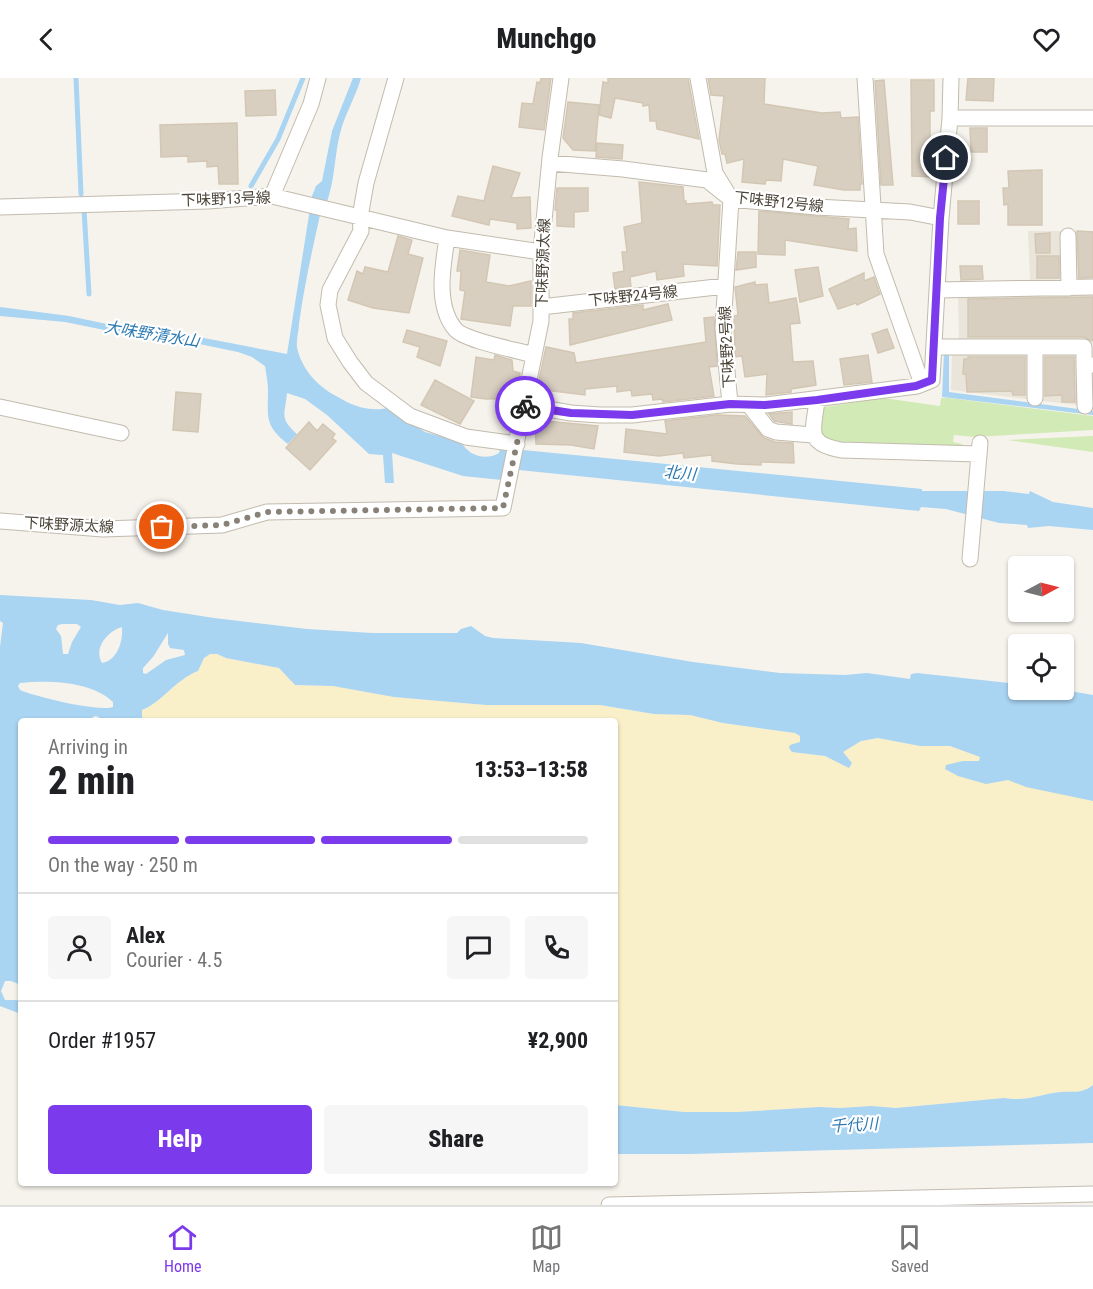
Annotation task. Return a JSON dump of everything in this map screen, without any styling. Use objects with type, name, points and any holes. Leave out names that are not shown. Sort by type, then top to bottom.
[{"type":"street","points":[[272,196],[311,104],[318,78]]},
{"type":"street","points":[[396,78],[366,183],[360,217],[361,231],[330,290],[328,305],[335,338],[366,383],[410,416],[466,437],[517,446]]},
{"type":"street","name":"下味野源太線","points":[[0,521],[103,529],[222,525],[267,512],[503,508],[541,321],[540,252],[561,78]]},
{"type":"street","points":[[698,78],[715,173],[731,199]]},
{"type":"street","points":[[865,78],[876,254],[922,384],[932,380],[940,218],[950,118],[951,78]]},
{"type":"street","points":[[950,118],[1093,118]]},
{"type":"street","name":"下味野12号線","points":[[550,163],[623,169],[706,180],[731,199],[910,212],[940,218]]},
{"type":"street","name":"下味野13号線","points":[[0,207],[208,201],[272,196],[447,238],[540,252]]},
{"type":"street","name":"下味野2号線","points":[[731,199],[723,328],[730,404],[765,405],[817,400],[922,384]]},
{"type":"street","points":[[1068,236],[1069,288]]},
{"type":"street","points":[[447,238],[443,297],[446,312],[455,330],[470,337],[534,355]]},
{"type":"street","name":"下味野24号線","points":[[541,307],[725,286]]},
{"type":"street","points":[[937,290],[1093,287]]},
{"type":"street","points":[[934,347],[1084,347],[1088,365],[1085,406]]},
{"type":"street","points":[[1035,347],[1035,398]]},
{"type":"street","points":[[817,400],[813,435],[819,443],[826,447],[841,450],[979,448],[970,559]]},
{"type":"street","points":[[524,405],[600,416],[632,415],[730,404]]},
{"type":"street","points":[[749,405],[768,429],[776,432],[813,435]]},
{"type":"street","points":[[0,408],[121,433]]},
{"type":"street","points":[[609,1205],[1093,1194]]},
{"type":"shaded area","points":[[1028,231],[1093,231],[1093,279],[1030,280]]},
{"type":"shaded area","points":[[1093,294],[1093,343],[959,342],[958,296]]},
{"type":"shaded area","points":[[1071,351],[1093,371],[1093,407],[951,390],[952,352]]},
{"type":"green space","points":[[883,398],[940,406],[941,398],[949,398],[1093,416],[1093,430],[975,437],[954,435],[953,442],[962,444],[964,448],[828,445],[817,425],[819,408]]},
{"type":"green space","points":[[1093,436],[1093,452],[1007,440]]},
{"type":"sand","points":[[210,654],[217,654],[226,658],[279,668],[295,685],[333,686],[394,697],[486,705],[600,705],[654,714],[690,715],[723,723],[795,733],[800,736],[800,742],[792,752],[825,756],[832,760],[851,763],[842,752],[861,741],[878,738],[920,746],[950,746],[980,757],[980,761],[963,761],[947,771],[977,781],[1008,780],[1093,801],[1093,1085],[1081,1091],[1027,1098],[896,1108],[871,1106],[684,1112],[618,1105],[618,718],[142,718],[142,710],[198,671],[204,658]]},
{"type":"water","points":[[353,78],[361,78],[338,140],[332,185],[320,215],[297,341],[299,355],[306,369],[316,382],[329,392],[348,403],[361,407],[388,408],[425,432],[461,442],[468,451],[483,457],[499,453],[500,449],[523,450],[922,489],[922,491],[1003,491],[1029,494],[1030,491],[1053,502],[1093,508],[1093,530],[1049,526],[1028,528],[1027,525],[999,523],[946,509],[921,507],[919,511],[519,470],[502,480],[463,476],[392,453],[394,483],[385,483],[383,455],[369,454],[327,415],[305,399],[287,393],[284,416],[291,429],[297,434],[288,444],[280,437],[269,420],[265,366],[252,357],[156,335],[134,336],[65,322],[0,316],[0,307],[69,316],[135,330],[157,329],[287,354],[312,196],[316,186],[322,181],[332,131]]},
{"type":"water","points":[[944,352],[949,355],[949,392],[1093,411],[1093,415],[942,397]]},
{"type":"water","points":[[0,595],[91,600],[120,605],[138,603],[163,610],[214,618],[307,629],[372,633],[457,633],[471,626],[485,636],[493,638],[581,643],[693,662],[780,673],[845,675],[867,673],[910,679],[911,674],[917,673],[1008,683],[1008,700],[1074,700],[1074,692],[1093,695],[1093,801],[1026,787],[1008,780],[986,784],[958,776],[945,769],[946,765],[963,761],[979,761],[980,757],[950,746],[920,746],[878,738],[861,741],[843,752],[852,763],[849,768],[825,756],[792,752],[790,745],[800,742],[800,736],[795,733],[723,723],[690,715],[654,714],[600,705],[486,705],[394,697],[333,686],[295,685],[279,668],[210,654],[204,658],[198,671],[142,710],[142,718],[99,718],[95,716],[92,718],[18,718],[18,984],[5,981],[1,991],[5,1000],[18,1001],[18,1013],[0,1006],[0,647],[3,623],[0,621]],"holes":[[[62,624],[77,624],[81,627],[68,654],[63,654],[61,636],[56,629]],[[122,627],[122,638],[116,654],[102,663],[99,652],[103,641],[112,632]],[[168,633],[170,648],[184,650],[185,655],[166,660],[146,674],[143,673],[143,668]],[[44,682],[82,686],[104,695],[113,702],[113,707],[95,707],[53,700],[20,690],[18,686],[20,683]]]},
{"type":"water","name":"千代川","points":[[1093,1085],[1093,1143],[618,1154],[618,1105],[684,1112],[871,1106],[896,1108],[1027,1098],[1089,1088]]},
{"type":"building","points":[[541,78],[551,78],[544,130],[519,127],[522,103],[533,104],[537,82],[540,83]]},
{"type":"building","points":[[608,78],[688,78],[699,139],[657,129],[656,121],[650,121],[649,105],[643,106],[643,103],[615,98],[611,118],[599,115],[603,82],[608,83]]},
{"type":"building","points":[[708,78],[765,78],[764,104],[822,113],[840,112],[841,118],[858,117],[862,184],[860,184],[860,190],[814,185],[818,166],[783,159],[781,181],[766,180],[765,184],[742,182],[744,159],[727,163],[725,154],[722,154],[719,140],[724,96],[711,95]]},
{"type":"building","points":[[968,78],[994,78],[993,101],[966,100]]},
{"type":"building","points":[[884,80],[893,185],[881,185],[875,81]]},
{"type":"building","points":[[911,80],[934,80],[934,111],[930,111],[930,164],[936,164],[935,177],[912,176]]},
{"type":"building","points":[[275,90],[276,115],[246,116],[245,91]]},
{"type":"building","points":[[568,102],[599,105],[595,151],[573,150],[563,138]]},
{"type":"building","points":[[237,123],[238,184],[219,184],[218,166],[207,167],[207,161],[188,162],[188,156],[161,157],[160,125]]},
{"type":"building","points":[[970,128],[987,128],[987,152],[971,152]]},
{"type":"building","points":[[597,143],[623,145],[622,159],[596,157]]},
{"type":"building","points":[[493,166],[520,173],[511,198],[530,197],[531,228],[517,229],[517,223],[490,219],[489,225],[452,216],[458,196],[484,201]]},
{"type":"building","points":[[1042,170],[1042,225],[1008,225],[1008,204],[1004,205],[1003,188],[1009,188],[1008,171]]},
{"type":"building","points":[[639,182],[683,187],[686,204],[712,202],[713,205],[720,205],[717,266],[683,264],[684,276],[657,280],[656,271],[630,277],[631,287],[615,289],[613,273],[624,271],[622,252],[627,252],[624,227],[642,223]]},
{"type":"building","points":[[557,188],[588,188],[588,211],[574,212],[574,227],[557,226],[557,210],[555,210]]},
{"type":"building","points":[[958,201],[979,201],[979,224],[958,224]]},
{"type":"building","points":[[759,211],[849,219],[848,229],[856,228],[857,251],[785,240],[785,255],[758,254]]},
{"type":"building","points":[[1077,231],[1093,232],[1093,277],[1079,278]]},
{"type":"building","points":[[1050,233],[1050,253],[1036,253],[1035,234]]},
{"type":"building","points":[[398,236],[412,240],[408,254],[423,258],[409,313],[373,308],[348,300],[357,271],[363,274],[365,267],[388,272]]},
{"type":"building","points":[[460,250],[490,255],[486,282],[509,286],[531,281],[531,306],[513,306],[510,326],[461,319],[465,291],[460,290],[461,271],[457,271]]},
{"type":"building","points":[[738,252],[756,252],[756,267],[736,270]]},
{"type":"building","points":[[1037,256],[1059,256],[1059,278],[1037,278]]},
{"type":"building","points":[[960,266],[982,266],[983,279],[961,280]]},
{"type":"building","points":[[818,267],[823,296],[800,302],[795,270]]},
{"type":"building","points":[[864,273],[864,281],[874,277],[880,294],[857,305],[856,303],[838,309],[829,289]]},
{"type":"building","points":[[755,282],[755,285],[767,284],[769,303],[796,298],[800,323],[790,324],[793,362],[813,361],[816,385],[791,389],[791,392],[766,395],[767,374],[745,377],[742,356],[735,357],[734,316],[738,315],[735,287]]},
{"type":"building","points":[[1093,297],[1093,341],[1084,337],[968,337],[968,299]]},
{"type":"building","points":[[668,304],[672,320],[570,345],[569,319],[573,319],[573,313],[643,305],[643,310]]},
{"type":"building","points":[[714,317],[717,366],[709,367],[714,396],[663,402],[662,399],[653,400],[652,394],[632,396],[631,390],[617,392],[617,386],[585,389],[585,395],[537,389],[546,347],[574,353],[576,363],[706,342],[704,318]]},
{"type":"building","points":[[887,329],[894,348],[878,353],[872,334]]},
{"type":"building","points":[[407,330],[447,341],[440,366],[417,357],[420,347],[403,342]]},
{"type":"building","points":[[495,355],[512,360],[513,371],[520,373],[515,398],[471,397],[476,357],[494,360]]},
{"type":"building","points":[[868,355],[872,382],[844,385],[840,359]]},
{"type":"building","points":[[968,357],[1025,357],[1025,395],[1013,395],[1012,391],[967,392],[966,374],[963,374],[964,359]]},
{"type":"building","points":[[1045,357],[1074,357],[1075,402],[1062,402],[1062,395],[1045,396]]},
{"type":"building","points":[[435,380],[474,401],[460,424],[421,405]]},
{"type":"building","points":[[176,392],[201,394],[198,432],[173,430]]},
{"type":"building","points":[[792,412],[792,424],[774,421],[769,414]]},
{"type":"building","points":[[717,415],[745,416],[764,438],[775,442],[793,443],[794,463],[737,464],[712,461],[712,455],[684,458],[683,453],[659,456],[624,452],[626,429],[667,434],[665,421]]},
{"type":"building","points":[[535,420],[598,426],[594,449],[571,445],[536,444]]},
{"type":"building","points":[[309,422],[317,431],[323,424],[335,434],[332,438],[336,441],[310,470],[286,448]]},
{"type":"waterway","points":[[76,78],[81,194]]},
{"type":"waterway","points":[[251,186],[278,139],[303,78]]},
{"type":"waterway","points":[[84,209],[89,294]]},
{"type":"way so far","points":[[162,527],[222,525],[267,512],[503,508],[525,406]]},
{"type":"route","points":[[525,406],[600,416],[632,415],[730,404],[765,405],[817,400],[916,386],[932,380],[940,218],[946,158]]},
{"type":"water label","name":"大味野清水山","points":[[152,334]]},
{"type":"water label","name":"北川","points":[[680,473]]}]
